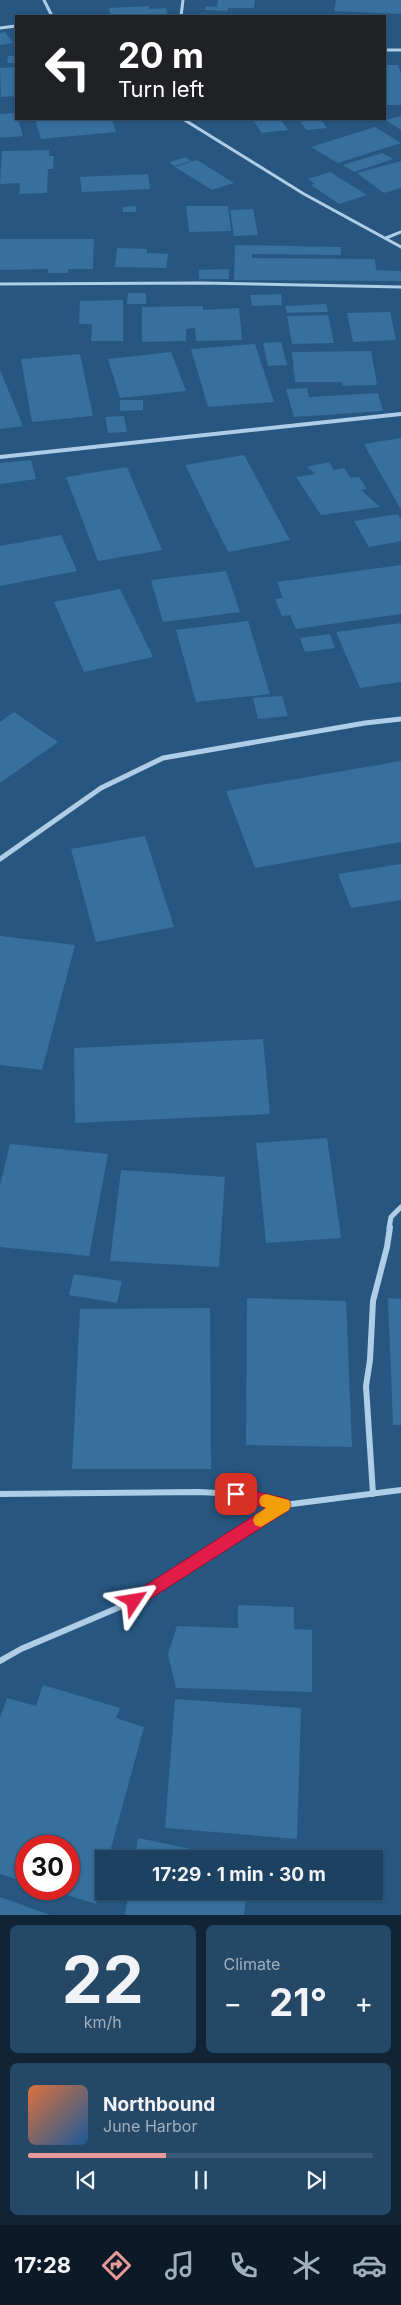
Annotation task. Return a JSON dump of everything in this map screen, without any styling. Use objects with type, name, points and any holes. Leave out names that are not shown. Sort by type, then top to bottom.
[{"type":"street","points":[[44,0],[52,15]]},
{"type":"street","points":[[181,15],[182,0]]},
{"type":"street","points":[[0,28],[15,26]]},
{"type":"street","points":[[386,50],[401,50]]},
{"type":"street","points":[[185,120],[304,194],[401,247]]},
{"type":"street","points":[[386,238],[401,232]]},
{"type":"street","points":[[0,284],[201,283],[401,287]]},
{"type":"street","points":[[0,456],[401,414]]},
{"type":"street","points":[[0,859],[102,788],[163,758],[365,723],[401,719]]},
{"type":"street","points":[[374,1494],[366,1386],[370,1360],[372,1300],[387,1247],[391,1217],[401,1207]]},
{"type":"street","points":[[0,1494],[199,1492],[236,1494],[284,1505],[401,1490]]},
{"type":"street","points":[[0,1661],[21,1648],[134,1601],[284,1505]]},
{"type":"building","points":[[218,0],[255,0],[254,8],[228,8],[227,11],[205,10],[206,6],[217,7]]},
{"type":"building","points":[[336,0],[401,0],[401,14],[334,11]]},
{"type":"building","points":[[149,6],[149,9],[166,8],[168,15],[111,15],[109,8]]},
{"type":"building","points":[[209,14],[314,14],[314,15]]},
{"type":"building","points":[[5,32],[13,43],[0,45],[0,33]]},
{"type":"building","points":[[8,56],[15,56],[15,63],[7,63]]},
{"type":"building","points":[[386,65],[398,65],[401,74],[401,105],[386,105]]},
{"type":"building","points":[[15,67],[15,96],[1,97],[0,68]]},
{"type":"building","points":[[15,113],[15,120],[18,120],[23,136],[0,138],[0,114]]},
{"type":"building","points":[[401,116],[401,130],[386,120]]},
{"type":"building","points":[[35,120],[112,120],[116,132],[41,139]]},
{"type":"building","points":[[253,120],[281,120],[288,130],[262,133]]},
{"type":"building","points":[[300,120],[322,120],[327,128],[306,130]]},
{"type":"building","points":[[375,127],[401,143],[338,163],[311,147]]},
{"type":"building","points":[[49,150],[49,156],[54,156],[53,169],[48,169],[47,193],[19,194],[20,183],[0,184],[2,151]]},
{"type":"building","points":[[382,153],[393,159],[354,172],[343,165]]},
{"type":"building","points":[[186,157],[191,161],[174,166],[169,162]]},
{"type":"building","points":[[197,160],[234,183],[212,190],[175,167]]},
{"type":"building","points":[[401,161],[401,188],[384,193],[357,173]]},
{"type":"building","points":[[330,172],[367,195],[339,204],[311,185],[315,184],[308,179]]},
{"type":"building","points":[[148,174],[150,189],[82,192],[80,177]]},
{"type":"building","points":[[136,206],[136,212],[123,212],[123,207]]},
{"type":"building","points":[[186,206],[228,206],[231,231],[189,232]]},
{"type":"building","points":[[253,209],[258,235],[234,236],[230,210]]},
{"type":"building","points":[[0,239],[94,239],[93,269],[68,269],[68,273],[48,273],[48,269],[0,270]]},
{"type":"building","points":[[235,245],[341,247],[341,255],[252,254],[252,258],[375,259],[376,270],[401,271],[401,281],[234,280]]},
{"type":"building","points":[[117,248],[147,249],[147,253],[168,254],[166,268],[115,267]]},
{"type":"building","points":[[229,269],[229,279],[199,279],[199,270]]},
{"type":"building","points":[[128,293],[146,293],[146,304],[127,304]]},
{"type":"building","points":[[281,294],[282,305],[252,306],[250,295]]},
{"type":"building","points":[[123,300],[123,341],[91,341],[92,324],[79,324],[80,301]]},
{"type":"building","points":[[326,304],[328,312],[287,313],[285,306]]},
{"type":"building","points":[[203,306],[203,310],[239,308],[242,340],[196,341],[195,328],[186,329],[186,341],[142,342],[142,307]]},
{"type":"building","points":[[390,312],[396,340],[353,342],[347,313]]},
{"type":"building","points":[[328,315],[334,343],[292,344],[287,316]]},
{"type":"building","points":[[281,342],[287,365],[268,366],[263,343]]},
{"type":"building","points":[[255,344],[274,402],[208,407],[191,349]]},
{"type":"building","points":[[371,351],[377,385],[343,386],[342,382],[295,382],[292,352]]},
{"type":"building","points":[[171,352],[186,391],[120,398],[108,359]]},
{"type":"building","points":[[80,354],[93,416],[32,422],[21,359]]},
{"type":"building","points":[[0,370],[23,426],[0,429]]},
{"type":"building","points":[[307,388],[309,397],[378,393],[383,411],[294,417],[286,389]]},
{"type":"building","points":[[120,400],[143,400],[143,410],[120,411]]},
{"type":"building","points":[[124,416],[127,432],[108,433],[105,417]]},
{"type":"building","points":[[401,438],[401,510],[364,444]]},
{"type":"building","points":[[244,455],[290,540],[228,552],[185,465]]},
{"type":"building","points":[[31,460],[36,479],[0,484],[0,463]]},
{"type":"building","points":[[329,462],[334,470],[344,468],[351,478],[359,477],[367,489],[361,490],[380,507],[321,515],[296,477],[316,474],[307,467]]},
{"type":"building","points":[[127,467],[162,550],[98,561],[66,477]]},
{"type":"building","points":[[398,514],[401,519],[401,541],[369,547],[354,521]]},
{"type":"building","points":[[61,535],[77,571],[0,586],[0,546]]},
{"type":"building","points":[[401,565],[401,614],[296,629],[290,615],[282,616],[275,599],[283,598],[277,582]]},
{"type":"building","points":[[226,571],[240,612],[163,622],[151,580]]},
{"type":"building","points":[[120,589],[153,657],[84,672],[54,602]]},
{"type":"building","points":[[248,621],[270,694],[196,702],[176,630]]},
{"type":"building","points":[[401,623],[401,682],[360,688],[336,632]]},
{"type":"building","points":[[330,634],[335,648],[305,652],[300,638]]},
{"type":"building","points":[[282,696],[288,716],[258,719],[253,698]]},
{"type":"building","points":[[14,712],[58,742],[0,783],[0,722]]},
{"type":"building","points":[[401,761],[401,842],[255,868],[226,791]]},
{"type":"building","points":[[145,836],[174,927],[96,942],[71,849]]},
{"type":"building","points":[[401,864],[401,900],[351,908],[338,874]]},
{"type":"building","points":[[0,936],[75,945],[42,1070],[0,1065]]},
{"type":"building","points":[[263,1039],[270,1114],[75,1123],[74,1048]]},
{"type":"building","points":[[327,1138],[341,1238],[266,1243],[256,1143]]},
{"type":"building","points":[[10,1144],[108,1154],[89,1256],[0,1247],[0,1186]]},
{"type":"building","points":[[121,1170],[225,1177],[219,1267],[110,1261]]},
{"type":"building","points":[[74,1274],[122,1281],[117,1303],[69,1295]]},
{"type":"building","points":[[247,1298],[346,1301],[352,1447],[246,1445]]},
{"type":"building","points":[[388,1298],[401,1299],[401,1425],[393,1425]]},
{"type":"building","points":[[210,1308],[211,1469],[72,1469],[80,1309]]},
{"type":"building","points":[[238,1605],[294,1607],[294,1629],[312,1630],[312,1692],[176,1688],[168,1654],[177,1626],[238,1628]]},
{"type":"building","points":[[43,1685],[120,1708],[116,1718],[144,1727],[110,1850],[95,1850],[96,1904],[80,1899],[80,1835],[15,1835],[15,1879],[0,1874],[0,1718],[7,1698],[36,1706]]},
{"type":"building","points":[[175,1699],[301,1708],[297,1839],[165,1828]]},
{"type":"building","points":[[138,1838],[196,1850],[136,1850]]},
{"type":"building","points":[[0,1897],[50,1915],[0,1915]]},
{"type":"building","points":[[128,1900],[246,1900],[244,1915],[125,1915]]},
{"type":"slow traffic","points":[[261,1520],[284,1505],[266,1501]]},
{"type":"route","points":[[134,1601],[284,1505],[236,1494]]}]
